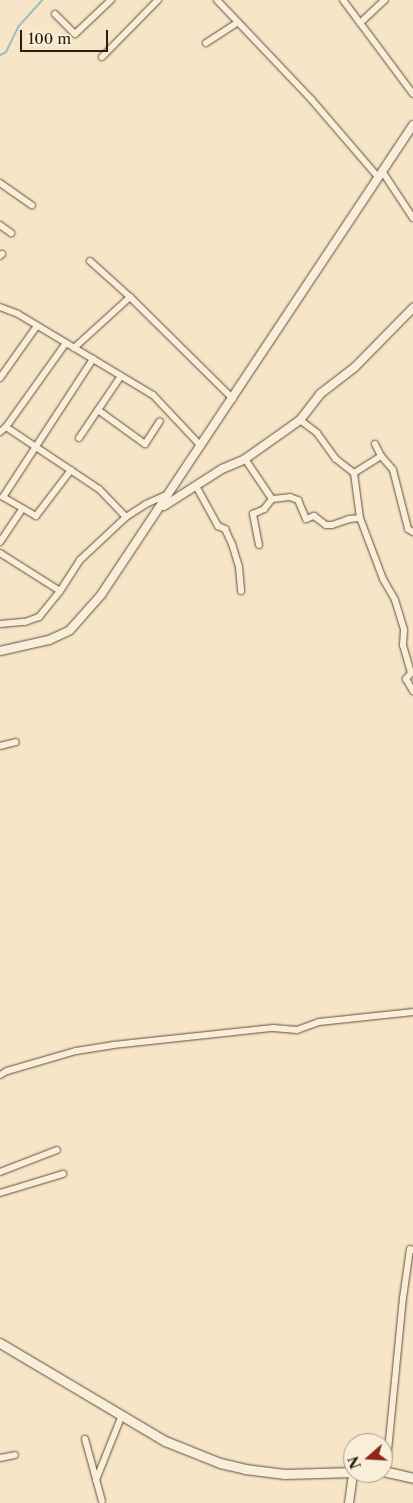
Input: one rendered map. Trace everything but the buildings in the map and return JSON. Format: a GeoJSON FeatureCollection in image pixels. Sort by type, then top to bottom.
{"type":"FeatureCollection","features":[{"type":"Feature","properties":{"kind":"main road"},"geometry":{"type":"LineString","coordinates":[[0,1343],[165,1441],[220,1463],[245,1470],[285,1474],[343,1473]]}},
{"type":"Feature","properties":{"kind":"main road"},"geometry":{"type":"LineString","coordinates":[[393,1473],[413,1478]]}},
{"type":"Feature","properties":{"kind":"street"},"geometry":{"type":"LineString","coordinates":[[55,14],[75,34],[111,0]]}},
{"type":"Feature","properties":{"kind":"street"},"geometry":{"type":"LineString","coordinates":[[102,57],[158,0]]}},
{"type":"Feature","properties":{"kind":"street"},"geometry":{"type":"LineString","coordinates":[[217,0],[380,174],[413,218]]}},
{"type":"Feature","properties":{"kind":"street"},"geometry":{"type":"LineString","coordinates":[[343,0],[413,94]]}},
{"type":"Feature","properties":{"kind":"street"},"geometry":{"type":"LineString","coordinates":[[360,24],[384,0]]}},
{"type":"Feature","properties":{"kind":"street"},"geometry":{"type":"LineString","coordinates":[[206,43],[238,22]]}},
{"type":"Feature","properties":{"kind":"street"},"geometry":{"type":"LineString","coordinates":[[0,651],[49,640],[70,630],[101,596],[413,125]]}},
{"type":"Feature","properties":{"kind":"street"},"geometry":{"type":"LineString","coordinates":[[0,183],[32,205]]}},
{"type":"Feature","properties":{"kind":"street"},"geometry":{"type":"LineString","coordinates":[[0,225],[11,233]]}},
{"type":"Feature","properties":{"kind":"street"},"geometry":{"type":"LineString","coordinates":[[90,261],[130,297],[232,399]]}},
{"type":"Feature","properties":{"kind":"street"},"geometry":{"type":"LineString","coordinates":[[74,348],[130,297]]}},
{"type":"Feature","properties":{"kind":"street"},"geometry":{"type":"LineString","coordinates":[[0,307],[18,314],[153,395],[202,446]]}},
{"type":"Feature","properties":{"kind":"street"},"geometry":{"type":"LineString","coordinates":[[161,508],[222,469],[245,459],[300,420],[320,394],[355,368],[413,308]]}},
{"type":"Feature","properties":{"kind":"street"},"geometry":{"type":"LineString","coordinates":[[0,378],[37,326]]}},
{"type":"Feature","properties":{"kind":"street"},"geometry":{"type":"LineString","coordinates":[[0,432],[6,427],[66,343]]}},
{"type":"Feature","properties":{"kind":"street"},"geometry":{"type":"LineString","coordinates":[[71,470],[36,516],[4,498],[4,495],[93,359]]}},
{"type":"Feature","properties":{"kind":"street"},"geometry":{"type":"LineString","coordinates":[[79,438],[121,376]]}},
{"type":"Feature","properties":{"kind":"street"},"geometry":{"type":"LineString","coordinates":[[98,410],[145,444],[160,421]]}},
{"type":"Feature","properties":{"kind":"street"},"geometry":{"type":"LineString","coordinates":[[300,420],[317,433],[336,459],[354,473],[360,518],[383,579],[395,600],[402,622],[404,630],[403,645],[411,673],[406,679],[413,691]]}},
{"type":"Feature","properties":{"kind":"street"},"geometry":{"type":"LineString","coordinates":[[6,427],[99,489],[126,518]]}},
{"type":"Feature","properties":{"kind":"street"},"geometry":{"type":"LineString","coordinates":[[375,444],[381,456],[393,470],[408,529],[413,532]]}},
{"type":"Feature","properties":{"kind":"street"},"geometry":{"type":"LineString","coordinates":[[354,473],[381,456]]}},
{"type":"Feature","properties":{"kind":"street"},"geometry":{"type":"LineString","coordinates":[[245,459],[272,499]]}},
{"type":"Feature","properties":{"kind":"street"},"geometry":{"type":"LineString","coordinates":[[196,486],[218,526],[225,529],[232,544],[239,567],[240,591]]}},
{"type":"Feature","properties":{"kind":"street"},"geometry":{"type":"LineString","coordinates":[[0,624],[25,622],[39,617],[60,591],[80,560],[126,518],[146,504],[171,493]]}},
{"type":"Feature","properties":{"kind":"street"},"geometry":{"type":"LineString","coordinates":[[259,545],[253,514],[264,509],[272,499],[290,497],[298,500],[306,519],[315,517],[326,525],[360,518]]}},
{"type":"Feature","properties":{"kind":"street"},"geometry":{"type":"LineString","coordinates":[[0,542],[22,509]]}},
{"type":"Feature","properties":{"kind":"street"},"geometry":{"type":"LineString","coordinates":[[0,553],[60,591]]}},
{"type":"Feature","properties":{"kind":"street"},"geometry":{"type":"LineString","coordinates":[[0,746],[16,742]]}},
{"type":"Feature","properties":{"kind":"street"},"geometry":{"type":"LineString","coordinates":[[0,1075],[7,1071],[94,1048],[273,1028],[296,1030],[320,1022],[413,1012]]}},
{"type":"Feature","properties":{"kind":"street"},"geometry":{"type":"LineString","coordinates":[[0,1172],[57,1150]]}},
{"type":"Feature","properties":{"kind":"street"},"geometry":{"type":"LineString","coordinates":[[0,1193],[63,1174]]}},
{"type":"Feature","properties":{"kind":"street"},"geometry":{"type":"LineString","coordinates":[[388,1433],[403,1298],[410,1249],[413,1250]]}},
{"type":"Feature","properties":{"kind":"street"},"geometry":{"type":"LineString","coordinates":[[96,1480],[122,1415]]}},
{"type":"Feature","properties":{"kind":"street"},"geometry":{"type":"LineString","coordinates":[[85,1439],[102,1501]]}},
{"type":"Feature","properties":{"kind":"street"},"geometry":{"type":"LineString","coordinates":[[0,1458],[15,1455]]}},
{"type":"Feature","properties":{"kind":"street"},"geometry":{"type":"LineString","coordinates":[[350,1503],[352,1483]]}},
{"type":"Feature","properties":{"kind":"waterway"},"geometry":{"type":"LineString","coordinates":[[0,55],[6,52],[18,27],[42,0]]}}]}
